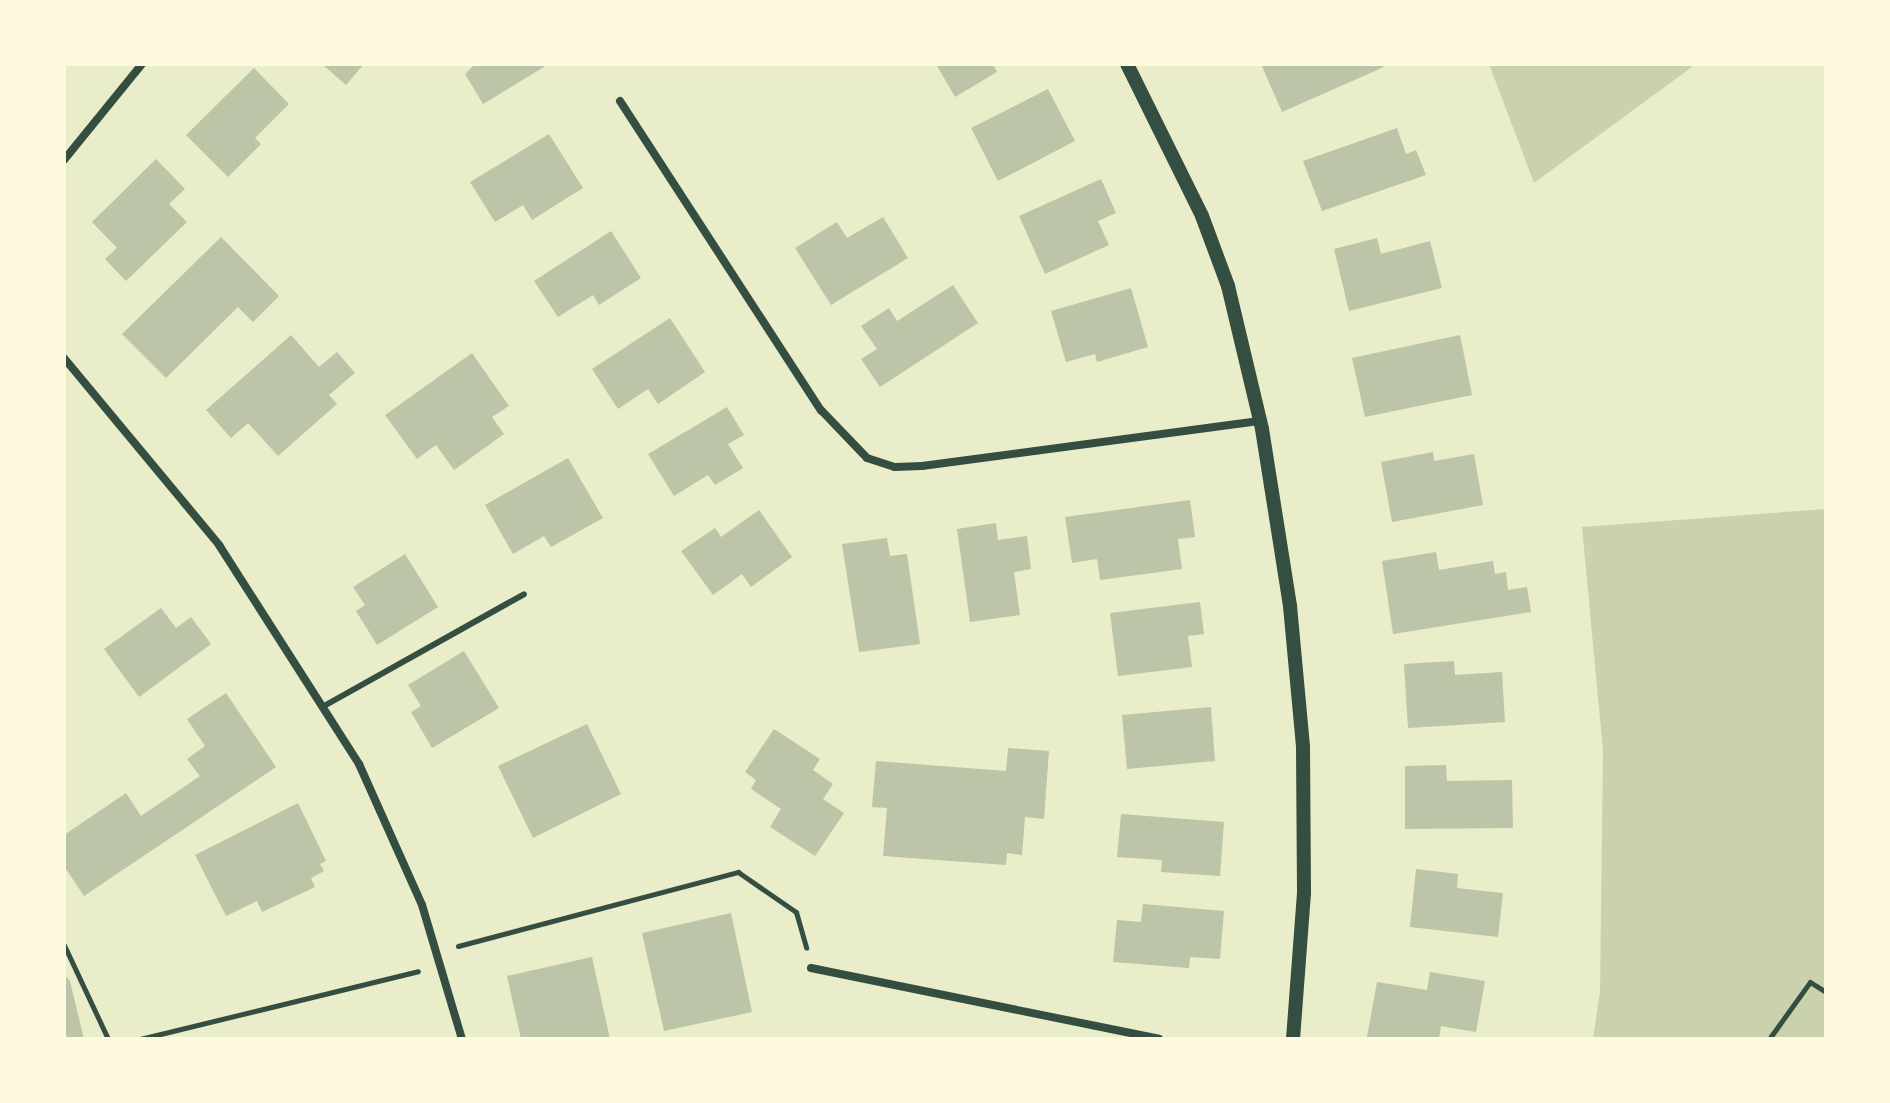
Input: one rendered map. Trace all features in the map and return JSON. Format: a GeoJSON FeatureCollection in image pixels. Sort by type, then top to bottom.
{"type":"FeatureCollection","features":[{"type":"Feature","properties":{"kind":"street"},"geometry":{"type":"LineString","coordinates":[[64,160],[142,64]]}},
{"type":"Feature","properties":{"kind":"street"},"geometry":{"type":"LineString","coordinates":[[1127,64],[1202,216],[1228,286],[1261,421],[1290,606],[1303,747],[1304,893],[1293,1039]]}},
{"type":"Feature","properties":{"kind":"street"},"geometry":{"type":"LineString","coordinates":[[620,101],[821,410],[837,432],[867,458],[895,467],[922,466],[1261,421]]}},
{"type":"Feature","properties":{"kind":"street"},"geometry":{"type":"LineString","coordinates":[[64,358],[219,545],[324,706],[393,834],[438,951],[462,1039]]}},
{"type":"Feature","properties":{"kind":"street"},"geometry":{"type":"LineString","coordinates":[[811,968],[1159,1039]]}},
{"type":"Feature","properties":{"kind":"lane"},"geometry":{"type":"LineString","coordinates":[[324,706],[524,594]]}},
{"type":"Feature","properties":{"kind":"path"},"geometry":{"type":"LineString","coordinates":[[438,951],[738,872],[796,912],[811,968]]}},
{"type":"Feature","properties":{"kind":"path"},"geometry":{"type":"LineString","coordinates":[[64,945],[108,1039]]}},
{"type":"Feature","properties":{"kind":"path"},"geometry":{"type":"LineString","coordinates":[[140,1039],[442,965]]}},
{"type":"Feature","properties":{"kind":"path"},"geometry":{"type":"LineString","coordinates":[[1769,1039],[1810,982],[1826,992]]}},
{"type":"Feature","properties":{"kind":"green space"},"geometry":{"type":"Polygon","coordinates":[[[1489,64],[1696,64],[1534,183],[1489,64]]]}},
{"type":"Feature","properties":{"kind":"green space"},"geometry":{"type":"Polygon","coordinates":[[[1826,509],[1826,1039],[1593,1039],[1600,992],[1603,751],[1582,527],[1826,509]]]}},
{"type":"Feature","properties":{"kind":"building"},"geometry":{"type":"Polygon","coordinates":[[[322,64],[364,64],[346,85],[322,64]]]}},
{"type":"Feature","properties":{"kind":"building"},"geometry":{"type":"Polygon","coordinates":[[[475,64],[549,64],[483,104],[465,74],[475,64]]]}},
{"type":"Feature","properties":{"kind":"building"},"geometry":{"type":"Polygon","coordinates":[[[936,64],[993,64],[997,72],[955,97],[936,64]]]}},
{"type":"Feature","properties":{"kind":"building"},"geometry":{"type":"Polygon","coordinates":[[[1261,64],[1382,64],[1384,67],[1282,112],[1261,64]]]}},
{"type":"Feature","properties":{"kind":"building"},"geometry":{"type":"Polygon","coordinates":[[[254,68],[289,104],[255,138],[261,144],[228,177],[186,135],[254,68]]]}},
{"type":"Feature","properties":{"kind":"building"},"geometry":{"type":"Polygon","coordinates":[[[1048,89],[1075,141],[998,181],[971,128],[1048,89]]]}},
{"type":"Feature","properties":{"kind":"building"},"geometry":{"type":"Polygon","coordinates":[[[1397,128],[1406,154],[1416,150],[1426,175],[1322,211],[1303,161],[1397,128]]]}},
{"type":"Feature","properties":{"kind":"building"},"geometry":{"type":"Polygon","coordinates":[[[549,134],[583,188],[532,220],[523,205],[495,222],[470,182],[549,134]]]}},
{"type":"Feature","properties":{"kind":"building"},"geometry":{"type":"Polygon","coordinates":[[[156,159],[185,189],[169,204],[187,222],[126,281],[105,259],[117,248],[92,222],[156,159]]]}},
{"type":"Feature","properties":{"kind":"building"},"geometry":{"type":"Polygon","coordinates":[[[1101,179],[1116,213],[1098,221],[1109,245],[1045,274],[1019,216],[1101,179]]]}},
{"type":"Feature","properties":{"kind":"building"},"geometry":{"type":"Polygon","coordinates":[[[883,217],[908,258],[831,305],[795,248],[837,222],[847,238],[883,217]]]}},
{"type":"Feature","properties":{"kind":"building"},"geometry":{"type":"Polygon","coordinates":[[[611,231],[641,278],[599,305],[593,295],[558,317],[534,281],[611,231]]]}},
{"type":"Feature","properties":{"kind":"building"},"geometry":{"type":"Polygon","coordinates":[[[221,237],[279,296],[253,322],[238,307],[166,378],[122,334],[221,237]]]}},
{"type":"Feature","properties":{"kind":"building"},"geometry":{"type":"Polygon","coordinates":[[[1377,238],[1381,254],[1430,241],[1442,288],[1349,311],[1334,249],[1377,238]]]}},
{"type":"Feature","properties":{"kind":"building"},"geometry":{"type":"Polygon","coordinates":[[[953,285],[978,323],[880,387],[861,359],[877,349],[861,326],[889,308],[897,321],[953,285]]]}},
{"type":"Feature","properties":{"kind":"building"},"geometry":{"type":"Polygon","coordinates":[[[1131,288],[1148,347],[1097,362],[1095,354],[1066,362],[1051,311],[1131,288]]]}},
{"type":"Feature","properties":{"kind":"building"},"geometry":{"type":"Polygon","coordinates":[[[670,318],[705,372],[658,404],[648,389],[618,409],[592,369],[670,318]]]}},
{"type":"Feature","properties":{"kind":"building"},"geometry":{"type":"Polygon","coordinates":[[[291,335],[319,367],[337,352],[355,373],[329,395],[337,404],[278,456],[248,423],[231,438],[206,410],[291,335]]]}},
{"type":"Feature","properties":{"kind":"building"},"geometry":{"type":"Polygon","coordinates":[[[1460,335],[1472,395],[1365,417],[1352,358],[1460,335]]]}},
{"type":"Feature","properties":{"kind":"building"},"geometry":{"type":"Polygon","coordinates":[[[472,353],[509,406],[492,417],[504,434],[454,470],[436,445],[417,459],[385,415],[472,353]]]}},
{"type":"Feature","properties":{"kind":"building"},"geometry":{"type":"Polygon","coordinates":[[[727,407],[744,435],[728,444],[743,468],[715,485],[708,475],[674,496],[648,454],[727,407]]]}},
{"type":"Feature","properties":{"kind":"building"},"geometry":{"type":"Polygon","coordinates":[[[1433,452],[1434,461],[1474,454],[1483,505],[1392,522],[1381,462],[1433,452]]]}},
{"type":"Feature","properties":{"kind":"building"},"geometry":{"type":"Polygon","coordinates":[[[568,458],[603,518],[551,547],[544,536],[513,554],[485,505],[568,458]]]}},
{"type":"Feature","properties":{"kind":"building"},"geometry":{"type":"Polygon","coordinates":[[[1190,500],[1195,537],[1178,539],[1182,569],[1100,580],[1097,559],[1072,563],[1065,517],[1190,500]]]}},
{"type":"Feature","properties":{"kind":"building"},"geometry":{"type":"Polygon","coordinates":[[[759,510],[792,557],[751,587],[742,574],[713,595],[681,551],[715,528],[721,537],[759,510]]]}},
{"type":"Feature","properties":{"kind":"building"},"geometry":{"type":"Polygon","coordinates":[[[996,523],[998,540],[1027,536],[1031,569],[1014,572],[1020,615],[970,622],[957,529],[996,523]]]}},
{"type":"Feature","properties":{"kind":"building"},"geometry":{"type":"Polygon","coordinates":[[[887,538],[890,556],[907,554],[920,644],[859,652],[842,544],[887,538]]]}},
{"type":"Feature","properties":{"kind":"building"},"geometry":{"type":"Polygon","coordinates":[[[1436,552],[1439,570],[1493,561],[1495,574],[1506,572],[1508,590],[1527,587],[1531,612],[1393,634],[1382,561],[1436,552]]]}},
{"type":"Feature","properties":{"kind":"building"},"geometry":{"type":"Polygon","coordinates":[[[405,554],[438,607],[377,645],[356,611],[365,605],[353,587],[405,554]]]}},
{"type":"Feature","properties":{"kind":"building"},"geometry":{"type":"Polygon","coordinates":[[[1200,602],[1204,634],[1188,636],[1192,667],[1118,676],[1110,613],[1200,602]]]}},
{"type":"Feature","properties":{"kind":"building"},"geometry":{"type":"Polygon","coordinates":[[[161,608],[176,628],[191,617],[211,644],[139,697],[104,649],[161,608]]]}},
{"type":"Feature","properties":{"kind":"building"},"geometry":{"type":"Polygon","coordinates":[[[464,651],[499,708],[432,748],[411,712],[421,706],[408,685],[464,651]]]}},
{"type":"Feature","properties":{"kind":"building"},"geometry":{"type":"Polygon","coordinates":[[[1454,661],[1455,675],[1502,672],[1505,722],[1408,728],[1404,664],[1454,661]]]}},
{"type":"Feature","properties":{"kind":"building"},"geometry":{"type":"Polygon","coordinates":[[[226,693],[276,767],[84,896],[64,866],[64,835],[126,793],[141,816],[200,776],[187,759],[205,746],[187,719],[226,693]]]}},
{"type":"Feature","properties":{"kind":"building"},"geometry":{"type":"Polygon","coordinates":[[[1211,707],[1215,761],[1127,769],[1122,715],[1211,707]]]}},
{"type":"Feature","properties":{"kind":"building"},"geometry":{"type":"Polygon","coordinates":[[[587,724],[621,794],[533,838],[498,766],[587,724]]]}},
{"type":"Feature","properties":{"kind":"building"},"geometry":{"type":"Polygon","coordinates":[[[774,729],[820,759],[813,770],[833,784],[823,799],[844,813],[815,856],[770,827],[781,809],[751,789],[756,780],[745,772],[774,729]]]}},
{"type":"Feature","properties":{"kind":"building"},"geometry":{"type":"Polygon","coordinates":[[[1008,748],[1049,751],[1044,819],[1025,817],[1022,855],[1007,853],[1006,865],[883,856],[887,808],[872,807],[876,761],[1006,771],[1008,748]]]}},
{"type":"Feature","properties":{"kind":"building"},"geometry":{"type":"Polygon","coordinates":[[[1446,765],[1447,781],[1512,780],[1513,828],[1405,829],[1405,766],[1446,765]]]}},
{"type":"Feature","properties":{"kind":"building"},"geometry":{"type":"Polygon","coordinates":[[[298,803],[326,861],[320,864],[324,871],[311,878],[315,887],[262,912],[257,901],[226,916],[195,855],[298,803]]]}},
{"type":"Feature","properties":{"kind":"building"},"geometry":{"type":"Polygon","coordinates":[[[1121,814],[1224,822],[1220,876],[1161,872],[1162,860],[1117,857],[1121,814]]]}},
{"type":"Feature","properties":{"kind":"building"},"geometry":{"type":"Polygon","coordinates":[[[1416,869],[1458,874],[1457,888],[1503,893],[1498,937],[1410,927],[1416,869]]]}},
{"type":"Feature","properties":{"kind":"building"},"geometry":{"type":"Polygon","coordinates":[[[1143,904],[1224,911],[1220,959],[1190,957],[1189,968],[1113,962],[1117,920],[1141,922],[1143,904]]]}},
{"type":"Feature","properties":{"kind":"building"},"geometry":{"type":"Polygon","coordinates":[[[731,913],[752,1012],[664,1031],[642,933],[731,913]]]}},
{"type":"Feature","properties":{"kind":"building"},"geometry":{"type":"Polygon","coordinates":[[[592,957],[610,1039],[521,1039],[507,976],[592,957]]]}},
{"type":"Feature","properties":{"kind":"building"},"geometry":{"type":"Polygon","coordinates":[[[1430,972],[1485,981],[1476,1032],[1441,1026],[1439,1039],[1367,1037],[1377,982],[1427,990],[1430,972]]]}},
{"type":"Feature","properties":{"kind":"building"},"geometry":{"type":"Polygon","coordinates":[[[64,974],[70,981],[84,1039],[64,1039],[64,974]]]}}]}
